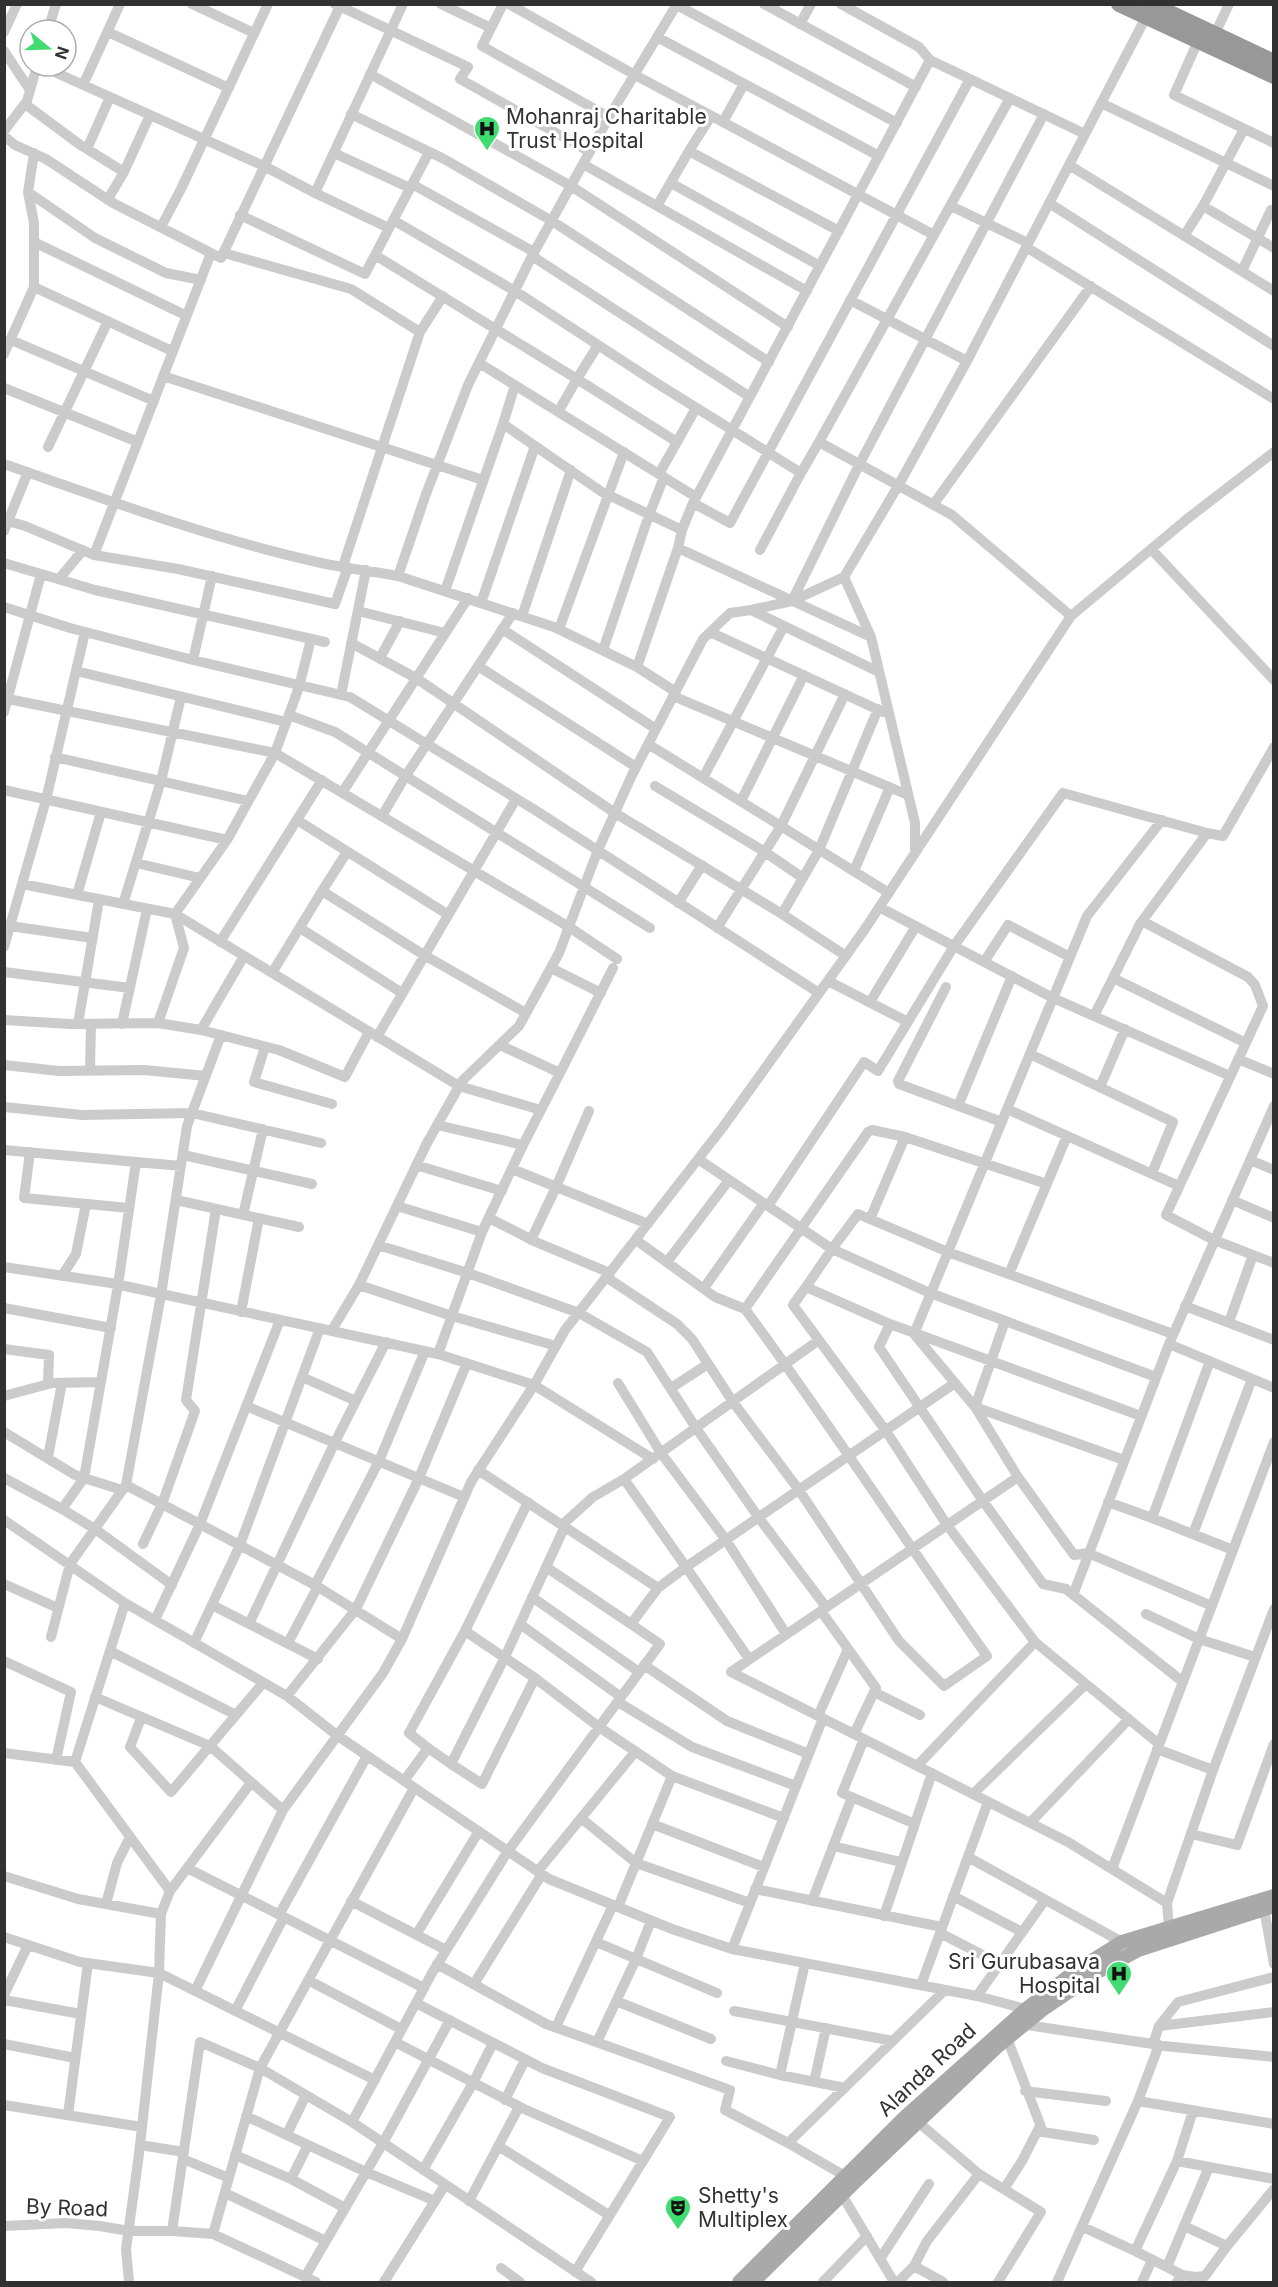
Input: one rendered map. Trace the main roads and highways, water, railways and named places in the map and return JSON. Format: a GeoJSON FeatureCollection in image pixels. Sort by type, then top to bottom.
{"type":"FeatureCollection","features":[{"type":"Feature","properties":{"kind":"highway"},"geometry":{"type":"LineString","coordinates":[[1119,4],[1148,11],[1215,34],[1274,62]]}},
{"type":"Feature","properties":{"kind":"highway"},"geometry":{"type":"LineString","coordinates":[[1148,11],[1198,41],[1274,76]]}},
{"type":"Feature","properties":{"kind":"main road","name":"Alanda Road"},"geometry":{"type":"LineString","coordinates":[[1032,2011],[1166,1934],[1274,1896]]}},
{"type":"Feature","properties":{"kind":"main road","name":"Alanda Road"},"geometry":{"type":"LineString","coordinates":[[739,2283],[905,2117],[1032,2011],[1074,1972],[1122,1942],[1166,1934],[1269,1908]]}},
{"type":"Feature","properties":{"kind":"main road","name":"Alanda Road"},"geometry":{"type":"LineString","coordinates":[[753,2283],[1007,2038],[1018,2023]]}},
{"type":"Feature","properties":{"kind":"place","name":"Mohanraj Charitable Trust Hospital"},"geometry":{"type":"Point","coordinates":[487,152]}},
{"type":"Feature","properties":{"kind":"place","name":"Sri Gurubasava Hospital"},"geometry":{"type":"Point","coordinates":[1119,1997]}},
{"type":"Feature","properties":{"kind":"place","name":"Shetty's Multiplex"},"geometry":{"type":"Point","coordinates":[678,2231]}}]}
